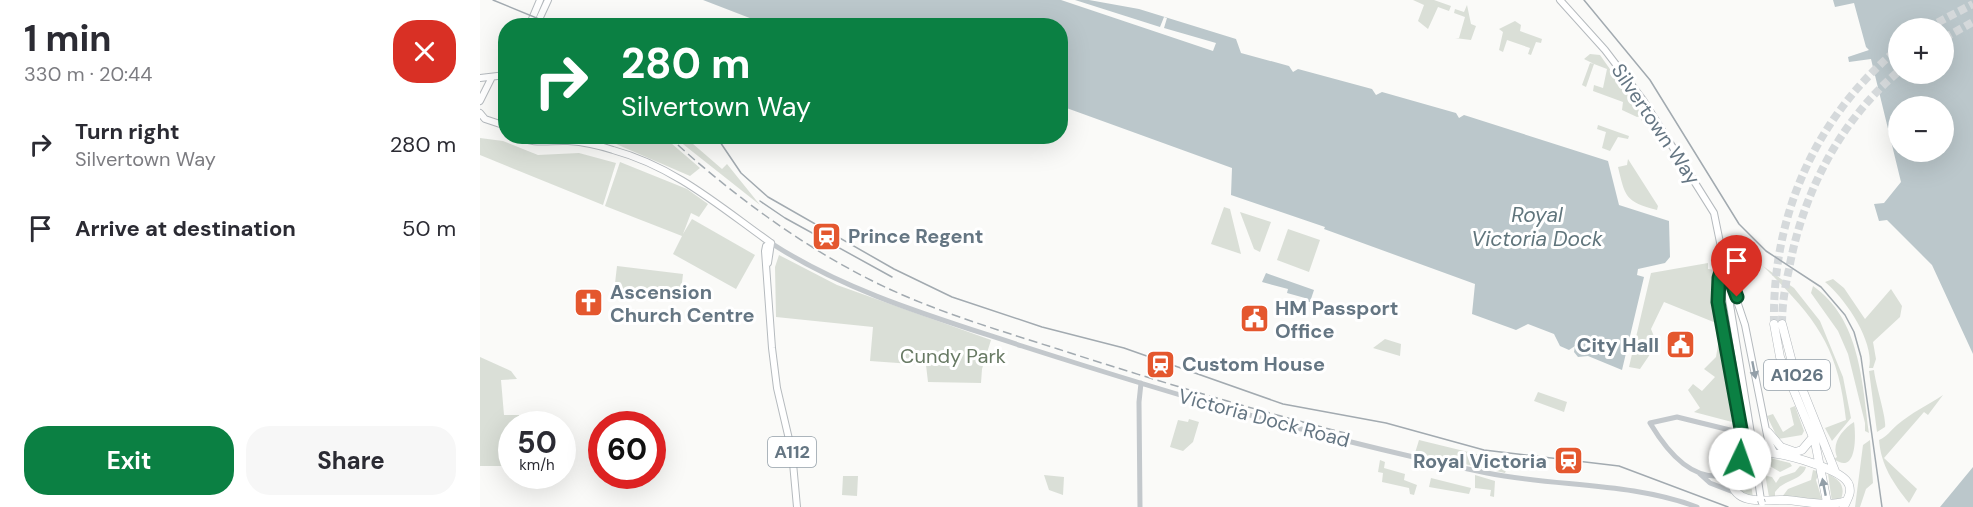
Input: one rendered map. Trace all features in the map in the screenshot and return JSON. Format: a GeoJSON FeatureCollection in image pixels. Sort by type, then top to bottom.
{"type":"FeatureCollection","features":[{"type":"Feature","properties":{"kind":"highway","name":"A1026"},"geometry":{"type":"LineString","coordinates":[[1828,507],[1813,437],[1780,357],[1778,324],[1835,471]]}},
{"type":"Feature","properties":{"kind":"highway"},"geometry":{"type":"LineString","coordinates":[[1767,428],[1781,447],[1797,452]]}},
{"type":"Feature","properties":{"kind":"highway"},"geometry":{"type":"LineString","coordinates":[[1778,454],[1835,471],[1846,478],[1850,495],[1845,504],[1828,507],[1788,500],[1752,501],[1737,494],[1732,484],[1732,474],[1740,459],[1758,453],[1797,452],[1813,437]]}},
{"type":"Feature","properties":{"kind":"main road"},"geometry":{"type":"LineString","coordinates":[[535,18],[540,0]]}},
{"type":"Feature","properties":{"kind":"main road"},"geometry":{"type":"LineString","coordinates":[[537,18],[548,0]]}},
{"type":"Feature","properties":{"kind":"main road","name":"Silvertown Way"},"geometry":{"type":"LineString","coordinates":[[1560,0],[1617,65],[1643,100],[1714,213],[1725,268],[1762,507]]}},
{"type":"Feature","properties":{"kind":"main road"},"geometry":{"type":"LineString","coordinates":[[480,101],[492,78],[498,75]]}},
{"type":"Feature","properties":{"kind":"main road"},"geometry":{"type":"LineString","coordinates":[[480,78],[498,77]]}},
{"type":"Feature","properties":{"kind":"main road"},"geometry":{"type":"LineString","coordinates":[[480,113],[485,119],[496,123]]}},
{"type":"Feature","properties":{"kind":"main road","name":"Victoria Dock Road"},"geometry":{"type":"LineString","coordinates":[[589,144],[612,149],[663,167],[771,243]]}},
{"type":"Feature","properties":{"kind":"main road","name":"A112"},"geometry":{"type":"LineString","coordinates":[[771,243],[768,263],[772,348],[777,388],[793,459],[797,507]]}},
{"type":"Feature","properties":{"kind":"main road","name":"Silvertown Way"},"geometry":{"type":"LineString","coordinates":[[1725,268],[1719,278],[1718,302],[1743,442],[1740,459]]}},
{"type":"Feature","properties":{"kind":"main road","name":"Silvertown Way"},"geometry":{"type":"LineString","coordinates":[[1725,268],[1745,325],[1767,428],[1778,454]]}},
{"type":"Feature","properties":{"kind":"street","name":"Victoria Dock Road"},"geometry":{"type":"LineString","coordinates":[[771,243],[826,274],[874,294],[987,334],[1142,383],[1311,432],[1452,466],[1527,480],[1646,493],[1697,507]]}},
{"type":"Feature","properties":{"kind":"street"},"geometry":{"type":"LineString","coordinates":[[1140,507],[1139,402],[1142,383]]}},
{"type":"Feature","properties":{"kind":"street"},"geometry":{"type":"LineString","coordinates":[[1737,494],[1710,483],[1671,454],[1650,423],[1675,417],[1737,433],[1750,434]]}},
{"type":"Feature","properties":{"kind":"street"},"geometry":{"type":"LineString","coordinates":[[1700,474],[1718,477],[1732,474]]}},
{"type":"Feature","properties":{"kind":"green space"},"geometry":{"type":"Polygon","coordinates":[[[1413,0],[1434,0],[1451,6],[1449,11],[1438,7],[1428,29],[1418,21],[1424,5],[1413,0]]]}},
{"type":"Feature","properties":{"kind":"green space"},"geometry":{"type":"Polygon","coordinates":[[[1467,5],[1471,24],[1476,26],[1471,40],[1455,38],[1459,38],[1465,17],[1454,13],[1455,9],[1464,12],[1467,5]]]}},
{"type":"Feature","properties":{"kind":"green space"},"geometry":{"type":"Polygon","coordinates":[[[1515,21],[1521,25],[1520,31],[1542,39],[1541,43],[1536,42],[1531,55],[1528,54],[1530,48],[1507,40],[1503,52],[1499,50],[1503,32],[1499,29],[1515,21]]]}},
{"type":"Feature","properties":{"kind":"green space"},"geometry":{"type":"Polygon","coordinates":[[[1590,54],[1600,55],[1648,123],[1641,120],[1641,116],[1637,117],[1622,110],[1623,102],[1593,91],[1594,85],[1603,88],[1607,69],[1584,59],[1590,54]]]}},
{"type":"Feature","properties":{"kind":"green space"},"geometry":{"type":"Polygon","coordinates":[[[1590,63],[1594,64],[1586,87],[1582,85],[1590,63]]]}},
{"type":"Feature","properties":{"kind":"green space"},"geometry":{"type":"Polygon","coordinates":[[[1598,125],[1629,136],[1628,139],[1618,137],[1610,151],[1602,148],[1606,132],[1597,129],[1598,125]]]}},
{"type":"Feature","properties":{"kind":"green space"},"geometry":{"type":"Polygon","coordinates":[[[480,138],[498,140],[498,144],[510,144],[538,155],[579,153],[616,163],[603,205],[480,155],[480,138]]]}},
{"type":"Feature","properties":{"kind":"green space"},"geometry":{"type":"Polygon","coordinates":[[[616,144],[672,144],[700,168],[690,176],[616,144]]]}},
{"type":"Feature","properties":{"kind":"green space"},"geometry":{"type":"Polygon","coordinates":[[[683,144],[693,144],[722,169],[727,164],[760,205],[683,144]]]}},
{"type":"Feature","properties":{"kind":"green space"},"geometry":{"type":"Polygon","coordinates":[[[1628,159],[1658,206],[1657,210],[1632,201],[1625,191],[1618,167],[1627,165],[1628,159]]]}},
{"type":"Feature","properties":{"kind":"green space"},"geometry":{"type":"Polygon","coordinates":[[[620,162],[687,189],[708,204],[699,217],[691,213],[683,234],[692,219],[755,255],[736,289],[673,254],[682,236],[605,206],[620,162]]]}},
{"type":"Feature","properties":{"kind":"green space"},"geometry":{"type":"Polygon","coordinates":[[[1224,207],[1230,209],[1241,254],[1211,244],[1224,207]]]}},
{"type":"Feature","properties":{"kind":"green space"},"geometry":{"type":"Polygon","coordinates":[[[1240,212],[1271,222],[1260,252],[1254,249],[1240,212]]]}},
{"type":"Feature","properties":{"kind":"green space"},"geometry":{"type":"Polygon","coordinates":[[[1288,229],[1320,240],[1309,272],[1277,260],[1288,229]]]}},
{"type":"Feature","properties":{"kind":"green space","name":"Cundy Park"},"geometry":{"type":"Polygon","coordinates":[[[779,255],[837,285],[991,340],[982,369],[981,383],[928,382],[926,365],[870,361],[873,327],[776,317],[775,267],[779,255]]]}},
{"type":"Feature","properties":{"kind":"green space"},"geometry":{"type":"Polygon","coordinates":[[[1708,263],[1708,269],[1715,270],[1713,290],[1716,323],[1664,302],[1651,329],[1657,344],[1640,369],[1629,367],[1651,273],[1708,263]]]}},
{"type":"Feature","properties":{"kind":"green space"},"geometry":{"type":"Polygon","coordinates":[[[617,266],[683,274],[680,300],[614,292],[617,266]]]}},
{"type":"Feature","properties":{"kind":"green space"},"geometry":{"type":"Polygon","coordinates":[[[1763,266],[1794,288],[1820,321],[1843,377],[1851,418],[1832,441],[1825,428],[1846,420],[1837,371],[1830,352],[1821,334],[1797,301],[1763,266]]]}},
{"type":"Feature","properties":{"kind":"green space"},"geometry":{"type":"Polygon","coordinates":[[[1833,279],[1844,288],[1865,319],[1891,289],[1902,306],[1900,317],[1873,342],[1876,359],[1873,368],[1869,368],[1870,357],[1857,321],[1825,282],[1833,279]]]}},
{"type":"Feature","properties":{"kind":"green space"},"geometry":{"type":"Polygon","coordinates":[[[1813,286],[1829,300],[1850,333],[1861,372],[1869,433],[1865,431],[1848,354],[1838,331],[1811,293],[1813,286]]]}},
{"type":"Feature","properties":{"kind":"green space"},"geometry":{"type":"Polygon","coordinates":[[[1385,339],[1401,344],[1400,356],[1373,348],[1385,339]]]}},
{"type":"Feature","properties":{"kind":"green space"},"geometry":{"type":"Polygon","coordinates":[[[1719,339],[1732,422],[1694,412],[1700,408],[1688,390],[1693,384],[1702,391],[1715,377],[1704,369],[1716,357],[1719,339]]]}},
{"type":"Feature","properties":{"kind":"green space"},"geometry":{"type":"Polygon","coordinates":[[[480,357],[511,371],[517,379],[501,380],[504,411],[498,411],[498,466],[480,466],[480,357]]]}},
{"type":"Feature","properties":{"kind":"green space"},"geometry":{"type":"Polygon","coordinates":[[[1874,370],[1885,423],[1885,427],[1877,432],[1869,371],[1874,370]]]}},
{"type":"Feature","properties":{"kind":"green space"},"geometry":{"type":"Polygon","coordinates":[[[1538,392],[1567,402],[1564,412],[1534,401],[1538,392]]]}},
{"type":"Feature","properties":{"kind":"green space"},"geometry":{"type":"Polygon","coordinates":[[[1943,395],[1928,415],[1924,412],[1884,458],[1917,489],[1909,503],[1889,473],[1882,458],[1879,440],[1908,417],[1943,395]]]}},
{"type":"Feature","properties":{"kind":"green space"},"geometry":{"type":"Polygon","coordinates":[[[1795,406],[1804,431],[1802,435],[1778,439],[1767,416],[1773,414],[1783,432],[1794,425],[1790,408],[1795,406]]]}},
{"type":"Feature","properties":{"kind":"green space"},"geometry":{"type":"Polygon","coordinates":[[[1189,419],[1199,422],[1193,442],[1183,451],[1170,447],[1178,420],[1188,422],[1189,419]]]}},
{"type":"Feature","properties":{"kind":"green space"},"geometry":{"type":"Polygon","coordinates":[[[1854,422],[1853,452],[1847,462],[1842,463],[1834,459],[1837,457],[1837,442],[1842,432],[1854,422]]]}},
{"type":"Feature","properties":{"kind":"green space"},"geometry":{"type":"Polygon","coordinates":[[[1419,440],[1509,462],[1505,473],[1415,453],[1419,440]]]}},
{"type":"Feature","properties":{"kind":"green space"},"geometry":{"type":"Polygon","coordinates":[[[1870,440],[1873,483],[1866,489],[1860,507],[1855,507],[1863,445],[1870,440]]]}},
{"type":"Feature","properties":{"kind":"green space"},"geometry":{"type":"Polygon","coordinates":[[[1763,456],[1790,463],[1792,466],[1780,472],[1763,462],[1763,456]]]}},
{"type":"Feature","properties":{"kind":"green space"},"geometry":{"type":"Polygon","coordinates":[[[1380,460],[1385,462],[1384,468],[1405,474],[1404,480],[1417,485],[1414,495],[1410,494],[1409,488],[1382,482],[1383,473],[1378,472],[1380,460]]]}},
{"type":"Feature","properties":{"kind":"green space"},"geometry":{"type":"Polygon","coordinates":[[[1747,461],[1753,497],[1741,492],[1735,480],[1738,468],[1747,461]]]}},
{"type":"Feature","properties":{"kind":"green space"},"geometry":{"type":"Polygon","coordinates":[[[1800,466],[1806,467],[1801,475],[1779,488],[1775,492],[1775,497],[1769,497],[1764,468],[1771,468],[1766,471],[1767,476],[1772,477],[1776,483],[1780,477],[1795,472],[1800,466]]]}},
{"type":"Feature","properties":{"kind":"green space"},"geometry":{"type":"Polygon","coordinates":[[[1813,470],[1817,471],[1816,480],[1823,503],[1782,497],[1788,489],[1811,480],[1813,470]]]}},
{"type":"Feature","properties":{"kind":"green space"},"geometry":{"type":"Polygon","coordinates":[[[1828,474],[1838,481],[1843,490],[1841,499],[1832,502],[1828,474]]]}},
{"type":"Feature","properties":{"kind":"green space"},"geometry":{"type":"Polygon","coordinates":[[[1044,475],[1064,477],[1063,495],[1049,490],[1044,475]]]}},
{"type":"Feature","properties":{"kind":"green space"},"geometry":{"type":"Polygon","coordinates":[[[1475,475],[1495,481],[1494,497],[1490,496],[1491,490],[1475,488],[1475,475]]]}},
{"type":"Feature","properties":{"kind":"green space"},"geometry":{"type":"Polygon","coordinates":[[[843,476],[858,476],[857,496],[842,495],[843,476]]]}},
{"type":"Feature","properties":{"kind":"green space"},"geometry":{"type":"Polygon","coordinates":[[[1431,478],[1471,488],[1469,494],[1429,487],[1431,478]]]}},
{"type":"Feature","properties":{"kind":"water","name":"Royal Victoria Dock"},"geometry":{"type":"Polygon","coordinates":[[[703,0],[1089,0],[1139,9],[1236,39],[1241,53],[1289,66],[1293,72],[1298,69],[1372,89],[1376,95],[1382,92],[1456,113],[1459,118],[1464,115],[1608,161],[1619,205],[1669,221],[1670,257],[1665,263],[1638,269],[1637,275],[1644,277],[1622,370],[1588,356],[1578,357],[1574,352],[1575,346],[1569,350],[1560,346],[1554,334],[1528,324],[1516,330],[1472,314],[1475,284],[1324,229],[1325,227],[1231,195],[1232,168],[1068,109],[1068,18],[750,18],[703,0]]]}},
{"type":"Feature","properties":{"kind":"water"},"geometry":{"type":"Polygon","coordinates":[[[1833,0],[1973,0],[1973,354],[1932,265],[1887,220],[1879,221],[1874,204],[1884,203],[1901,182],[1896,162],[1954,162],[1954,96],[1888,96],[1888,129],[1871,59],[1849,62],[1848,57],[1869,50],[1866,47],[1854,3],[1835,7],[1833,0]]]}},
{"type":"Feature","properties":{"kind":"water"},"geometry":{"type":"Polygon","coordinates":[[[1266,273],[1314,290],[1310,302],[1305,301],[1305,298],[1287,293],[1288,289],[1262,282],[1266,273]]]}},
{"type":"Feature","properties":{"kind":"water"},"geometry":{"type":"Polygon","coordinates":[[[1973,467],[1973,507],[1940,507],[1973,467]]]}},
{"type":"Feature","properties":{"kind":"pier"},"geometry":{"type":"Polygon","coordinates":[[[1061,0],[1075,0],[1160,27],[1164,17],[1167,18],[1164,28],[1216,43],[1213,51],[1061,0]]]}},
{"type":"Feature","properties":{"kind":"tunnel"},"geometry":{"type":"LineString","coordinates":[[1946,18],[1973,4]]}},
{"type":"Feature","properties":{"kind":"tunnel"},"geometry":{"type":"LineString","coordinates":[[1954,32],[1973,22]]}},
{"type":"Feature","properties":{"kind":"tunnel"},"geometry":{"type":"LineString","coordinates":[[1774,324],[1775,284],[1781,245],[1804,171],[1822,137],[1844,105],[1869,75],[1888,58]]}},
{"type":"Feature","properties":{"kind":"tunnel"},"geometry":{"type":"LineString","coordinates":[[1782,324],[1785,289],[1795,241],[1814,186],[1842,136],[1858,113],[1888,81]]}},
{"type":"Feature","properties":{"kind":"tram line"},"geometry":{"type":"LineString","coordinates":[[493,0],[537,18]]}},
{"type":"Feature","properties":{"kind":"tram line"},"geometry":{"type":"LineString","coordinates":[[1584,0],[1650,80],[1739,224],[1766,251],[1821,287],[1845,315],[1854,332],[1861,357],[1882,507]]}},
{"type":"Feature","properties":{"kind":"tram line"},"geometry":{"type":"LineString","coordinates":[[721,144],[741,173],[768,197],[894,269],[952,297],[1042,327],[1124,348],[1283,404],[1386,423],[1484,450],[1619,466],[1728,507]]}},
{"type":"Feature","properties":{"kind":"tram line"},"geometry":{"type":"LineString","coordinates":[[760,201],[785,218],[892,277]]}},
{"type":"Feature","properties":{"kind":"railway"},"geometry":{"type":"LineString","coordinates":[[677,144],[745,200],[800,239],[858,273],[928,306],[1130,372],[1349,434]]}},
{"type":"Feature","properties":{"kind":"place","name":"Prince Regent"},"geometry":{"type":"Point","coordinates":[827,236]}},
{"type":"Feature","properties":{"kind":"place","name":"Ascension Church Centre"},"geometry":{"type":"Point","coordinates":[589,303]}},
{"type":"Feature","properties":{"kind":"place","name":"HM Passport Office"},"geometry":{"type":"Point","coordinates":[1254,319]}},
{"type":"Feature","properties":{"kind":"place","name":"City Hall"},"geometry":{"type":"Point","coordinates":[1680,345]}},
{"type":"Feature","properties":{"kind":"place","name":"Custom House"},"geometry":{"type":"Point","coordinates":[1161,364]}},
{"type":"Feature","properties":{"kind":"place","name":"Royal Victoria"},"geometry":{"type":"Point","coordinates":[1568,461]}},
{"type":"Feature","properties":{"kind":"route"},"geometry":{"type":"LineString","coordinates":[[1737,297],[1724,262],[1719,278],[1718,302],[1743,440],[1740,459]]}}]}
